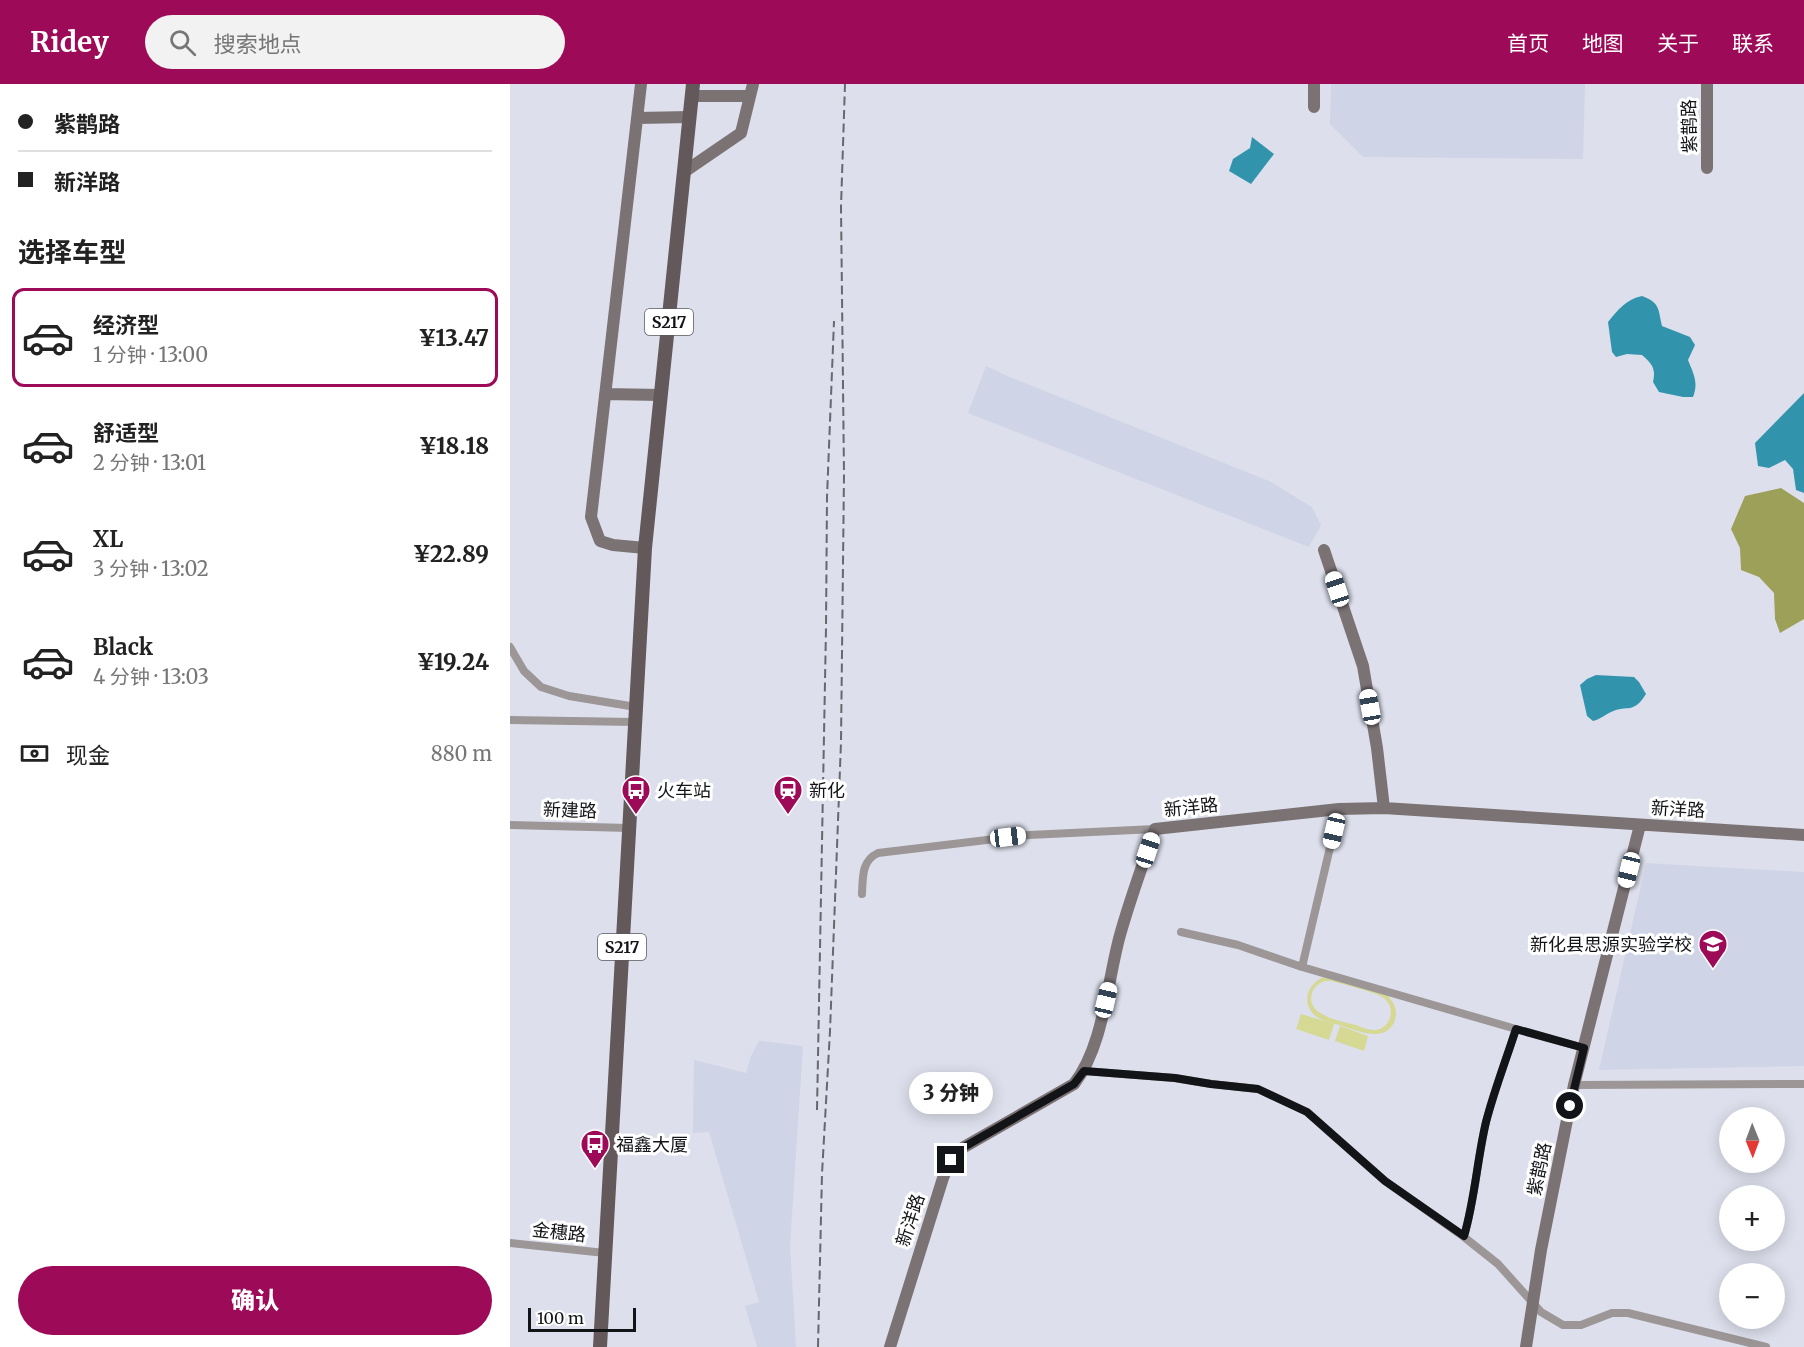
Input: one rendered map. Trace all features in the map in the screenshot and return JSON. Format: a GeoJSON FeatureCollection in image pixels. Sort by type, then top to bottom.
{"type":"FeatureCollection","features":[{"type":"Feature","properties":{"kind":"main road","name":"S217"},"geometry":{"type":"LineString","coordinates":[[600,1347],[645,548],[693,90]]}},
{"type":"Feature","properties":{"kind":"street"},"geometry":{"type":"LineString","coordinates":[[641,84],[591,517],[600,541],[613,545],[645,548]]}},
{"type":"Feature","properties":{"kind":"street"},"geometry":{"type":"LineString","coordinates":[[1314,84],[1314,107]]}},
{"type":"Feature","properties":{"kind":"street","name":"紫鹊路"},"geometry":{"type":"LineString","coordinates":[[1707,84],[1707,168]]}},
{"type":"Feature","properties":{"kind":"street"},"geometry":{"type":"LineString","coordinates":[[684,172],[741,133],[751,90],[693,90]]}},
{"type":"Feature","properties":{"kind":"street"},"geometry":{"type":"LineString","coordinates":[[637,118],[690,117]]}},
{"type":"Feature","properties":{"kind":"street"},"geometry":{"type":"LineString","coordinates":[[605,394],[661,395]]}},
{"type":"Feature","properties":{"kind":"street"},"geometry":{"type":"LineString","coordinates":[[1324,550],[1363,666],[1377,748],[1384,808]]}},
{"type":"Feature","properties":{"kind":"street"},"geometry":{"type":"LineString","coordinates":[[510,647],[524,671],[541,687],[568,696],[636,707]]}},
{"type":"Feature","properties":{"kind":"street"},"geometry":{"type":"LineString","coordinates":[[510,720],[635,722]]}},
{"type":"Feature","properties":{"kind":"street","name":"新洋路"},"geometry":{"type":"LineString","coordinates":[[890,1347],[943,1178],[951,1160],[964,1147],[1074,1084],[1084,1071],[1101,1022],[1120,935],[1155,829],[1339,809],[1384,808],[1804,835]]}},
{"type":"Feature","properties":{"kind":"street"},"geometry":{"type":"LineString","coordinates":[[1302,967],[1339,809]]}},
{"type":"Feature","properties":{"kind":"street","name":"新建路"},"geometry":{"type":"LineString","coordinates":[[510,825],[629,828]]}},
{"type":"Feature","properties":{"kind":"street","name":"紫鹊路"},"geometry":{"type":"LineString","coordinates":[[1526,1347],[1541,1250],[1574,1086],[1640,825]]}},
{"type":"Feature","properties":{"kind":"street"},"geometry":{"type":"LineString","coordinates":[[862,894],[864,866],[870,856],[878,853],[1029,835],[1155,829]]}},
{"type":"Feature","properties":{"kind":"street"},"geometry":{"type":"LineString","coordinates":[[1181,932],[1238,945],[1302,967],[1584,1048]]}},
{"type":"Feature","properties":{"kind":"street"},"geometry":{"type":"LineString","coordinates":[[1464,1236],[1470,1215],[1486,1122],[1516,1029]]}},
{"type":"Feature","properties":{"kind":"street"},"geometry":{"type":"LineString","coordinates":[[1084,1071],[1175,1078],[1258,1089],[1307,1112],[1385,1181],[1464,1236],[1498,1264],[1541,1312],[1563,1325],[1581,1325],[1611,1313],[1628,1313],[1766,1347]]}},
{"type":"Feature","properties":{"kind":"street"},"geometry":{"type":"LineString","coordinates":[[1574,1086],[1804,1084]]}},
{"type":"Feature","properties":{"kind":"street","name":"金穗路"},"geometry":{"type":"LineString","coordinates":[[510,1243],[605,1253]]}},
{"type":"Feature","properties":{"kind":"shaded area"},"geometry":{"type":"Polygon","coordinates":[[[1331,84],[1585,84],[1583,159],[1363,157],[1330,124],[1331,84]]]}},
{"type":"Feature","properties":{"kind":"shaded area"},"geometry":{"type":"Polygon","coordinates":[[[986,366],[1269,481],[1312,507],[1321,525],[1309,547],[968,413],[986,366]]]}},
{"type":"Feature","properties":{"kind":"shaded area","name":"新化县思源实验学校"},"geometry":{"type":"Polygon","coordinates":[[[1646,863],[1804,872],[1804,1066],[1599,1070],[1646,863]]]}},
{"type":"Feature","properties":{"kind":"shaded area"},"geometry":{"type":"Polygon","coordinates":[[[759,1041],[803,1046],[790,1246],[796,1347],[757,1347],[745,1306],[759,1302],[709,1132],[693,1133],[694,1060],[746,1073],[759,1041]]]}},
{"type":"Feature","properties":{"kind":"green space"},"geometry":{"type":"Polygon","coordinates":[[[1781,488],[1804,503],[1804,619],[1780,633],[1775,619],[1774,593],[1759,577],[1741,570],[1740,548],[1731,529],[1745,496],[1781,488]]]}},
{"type":"Feature","properties":{"kind":"green space"},"geometry":{"type":"Polygon","coordinates":[[[1324,977],[1387,995],[1396,1010],[1395,1020],[1391,1027],[1385,1032],[1372,1034],[1319,1019],[1312,1012],[1307,1001],[1310,989],[1324,977]],[[1332,981],[1321,983],[1312,993],[1311,1001],[1319,1012],[1369,1030],[1384,1027],[1391,1014],[1389,1003],[1385,999],[1368,991],[1332,981]]]}},
{"type":"Feature","properties":{"kind":"green space"},"geometry":{"type":"Polygon","coordinates":[[[1301,1014],[1334,1024],[1329,1040],[1296,1029],[1301,1014]]]}},
{"type":"Feature","properties":{"kind":"green space"},"geometry":{"type":"Polygon","coordinates":[[[1340,1026],[1368,1036],[1364,1051],[1335,1041],[1340,1026]]]}},
{"type":"Feature","properties":{"kind":"water"},"geometry":{"type":"Polygon","coordinates":[[[1252,137],[1274,154],[1251,184],[1229,171],[1233,159],[1250,148],[1252,137]]]}},
{"type":"Feature","properties":{"kind":"water"},"geometry":{"type":"Polygon","coordinates":[[[1642,296],[1652,301],[1657,307],[1662,326],[1690,337],[1695,345],[1688,360],[1695,382],[1693,397],[1659,392],[1653,382],[1652,367],[1642,355],[1627,354],[1616,357],[1612,352],[1608,322],[1627,302],[1642,296]]]}},
{"type":"Feature","properties":{"kind":"water"},"geometry":{"type":"Polygon","coordinates":[[[1804,393],[1804,493],[1796,490],[1793,469],[1785,460],[1769,468],[1758,466],[1755,443],[1804,393]]]}},
{"type":"Feature","properties":{"kind":"water"},"geometry":{"type":"Polygon","coordinates":[[[1596,675],[1634,677],[1646,694],[1634,707],[1617,710],[1593,721],[1587,716],[1580,685],[1596,675]]]}},
{"type":"Feature","properties":{"kind":"railway"},"geometry":{"type":"LineString","coordinates":[[818,1347],[822,1174],[841,742],[844,474],[841,207],[845,84]]}},
{"type":"Feature","properties":{"kind":"railway"},"geometry":{"type":"LineString","coordinates":[[817,1110],[827,497],[834,321]]}},
{"type":"Feature","properties":{"kind":"place","name":"火车站"},"geometry":{"type":"Point","coordinates":[636,816]}},
{"type":"Feature","properties":{"kind":"place","name":"新化"},"geometry":{"type":"Point","coordinates":[788,816]}},
{"type":"Feature","properties":{"kind":"place","name":"新化县思源实验学校"},"geometry":{"type":"Point","coordinates":[1713,970]}},
{"type":"Feature","properties":{"kind":"place","name":"福鑫大厦"},"geometry":{"type":"Point","coordinates":[595,1170]}},
{"type":"Feature","properties":{"kind":"route"},"geometry":{"type":"LineString","coordinates":[[951,1160],[964,1147],[1074,1084],[1084,1071],[1175,1078],[1258,1089],[1307,1112],[1385,1181],[1464,1236],[1470,1215],[1486,1122],[1516,1029],[1584,1048],[1570,1106]]}}]}
